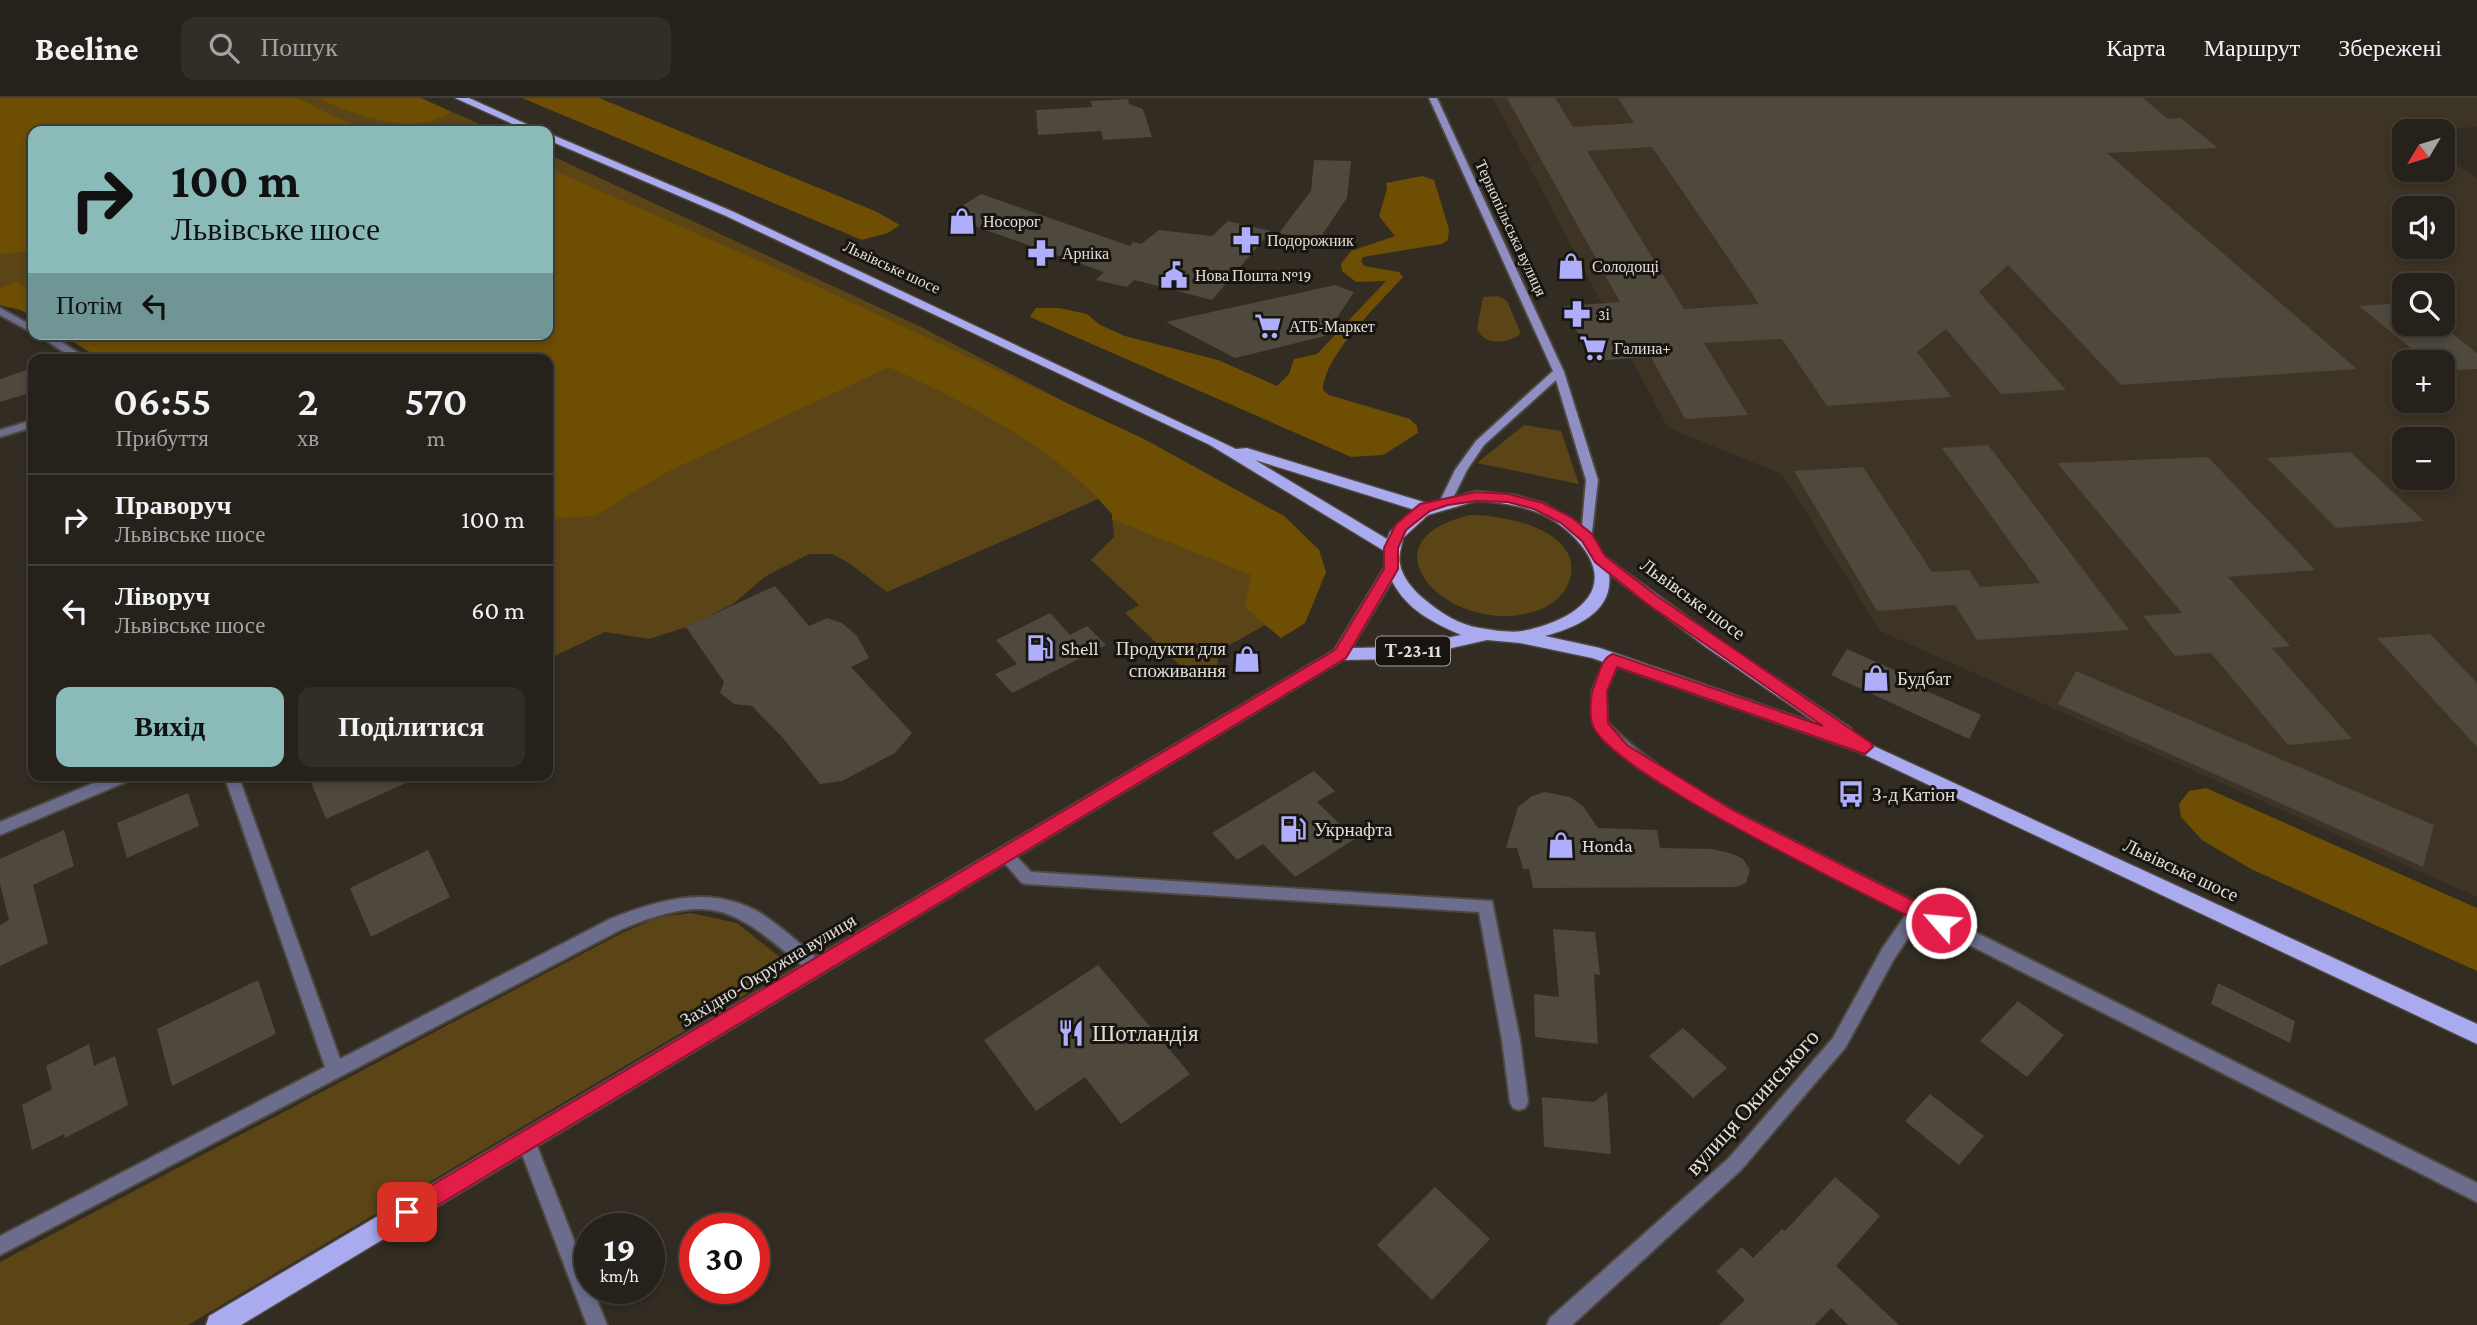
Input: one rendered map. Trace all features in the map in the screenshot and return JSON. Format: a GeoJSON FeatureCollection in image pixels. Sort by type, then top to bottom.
{"type":"FeatureCollection","features":[{"type":"Feature","properties":{"kind":"main road"},"geometry":{"type":"LineString","coordinates":[[460,98],[525,126]]}},
{"type":"Feature","properties":{"kind":"main road","name":"Тернопільська вулиця"},"geometry":{"type":"LineString","coordinates":[[1433,98],[1559,372],[1592,480],[1587,538]]}},
{"type":"Feature","properties":{"kind":"main road","name":"Львівське шосе"},"geometry":{"type":"LineString","coordinates":[[553,138],[743,220],[1215,442],[1391,548]]}},
{"type":"Feature","properties":{"kind":"main road"},"geometry":{"type":"LineString","coordinates":[[1446,501],[1461,470],[1480,443],[1559,372]]}},
{"type":"Feature","properties":{"kind":"main road","name":"Львівське шосе"},"geometry":{"type":"LineString","coordinates":[[1215,442],[1425,508]]}},
{"type":"Feature","properties":{"kind":"main road"},"geometry":{"type":"LineString","coordinates":[[1391,569],[1391,548],[1401,528],[1425,508],[1476,496],[1518,500],[1538,506],[1566,520],[1587,538],[1600,559]]}},
{"type":"Feature","properties":{"kind":"main road","name":"Львівське шосе"},"geometry":{"type":"LineString","coordinates":[[1600,559],[1712,643],[1865,747]]}},
{"type":"Feature","properties":{"kind":"main road","name":"Т-23-11"},"geometry":{"type":"LineString","coordinates":[[1391,569],[1402,591],[1422,611],[1450,626],[1484,636],[1519,638],[1551,632],[1578,620],[1595,602],[1603,581],[1600,559]]}},
{"type":"Feature","properties":{"kind":"main road","name":"Західно-Окружна вулиця"},"geometry":{"type":"LineString","coordinates":[[218,1325],[1340,654],[1391,569]]}},
{"type":"Feature","properties":{"kind":"main road","name":"Т-23-11"},"geometry":{"type":"LineString","coordinates":[[1340,654],[1403,653],[1484,636]]}},
{"type":"Feature","properties":{"kind":"main road","name":"Львівське шосе"},"geometry":{"type":"LineString","coordinates":[[1519,638],[1613,659],[1865,747],[2477,1034]]}},
{"type":"Feature","properties":{"kind":"street"},"geometry":{"type":"LineString","coordinates":[[0,311],[28,327]]}},
{"type":"Feature","properties":{"kind":"street"},"geometry":{"type":"LineString","coordinates":[[51,340],[75,354]]}},
{"type":"Feature","properties":{"kind":"street"},"geometry":{"type":"LineString","coordinates":[[0,434],[28,425]]}},
{"type":"Feature","properties":{"kind":"street"},"geometry":{"type":"LineString","coordinates":[[1613,659],[1600,691],[1600,724],[1622,749],[1728,815],[2477,1193]]}},
{"type":"Feature","properties":{"kind":"street"},"geometry":{"type":"LineString","coordinates":[[0,829],[114,781]]}},
{"type":"Feature","properties":{"kind":"street"},"geometry":{"type":"LineString","coordinates":[[233,781],[335,1070]]}},
{"type":"Feature","properties":{"kind":"street"},"geometry":{"type":"LineString","coordinates":[[1006,855],[1027,878],[1486,906],[1511,1040],[1519,1102]]}},
{"type":"Feature","properties":{"kind":"street"},"geometry":{"type":"LineString","coordinates":[[0,1246],[616,924],[658,906],[695,901],[746,913],[816,967]]}},
{"type":"Feature","properties":{"kind":"street","name":"вулиця Окинського"},"geometry":{"type":"LineString","coordinates":[[1557,1325],[1735,1164],[1839,1043],[1888,954],[1917,911]]}},
{"type":"Feature","properties":{"kind":"street"},"geometry":{"type":"LineString","coordinates":[[526,1141],[597,1325]]}},
{"type":"Feature","properties":{"kind":"shaded area"},"geometry":{"type":"Polygon","coordinates":[[[0,98],[421,98],[484,126],[28,126],[28,314],[0,305],[0,98]]]}},
{"type":"Feature","properties":{"kind":"shaded area"},"geometry":{"type":"Polygon","coordinates":[[[0,98],[297,98],[354,126],[28,126],[28,251],[0,254],[0,98]]]}},
{"type":"Feature","properties":{"kind":"shaded area"},"geometry":{"type":"Polygon","coordinates":[[[318,98],[421,98],[451,112],[419,123],[402,123],[366,117],[318,98]]]}},
{"type":"Feature","properties":{"kind":"shaded area"},"geometry":{"type":"Polygon","coordinates":[[[522,98],[599,98],[875,211],[900,225],[888,233],[862,240],[522,98]]]}},
{"type":"Feature","properties":{"kind":"shaded area"},"geometry":{"type":"Polygon","coordinates":[[[1493,98],[2477,98],[2477,127],[2455,128],[2455,119],[2392,119],[2392,182],[2455,182],[2455,163],[2477,178],[2477,897],[1880,631],[1782,474],[1668,428],[1493,98]]]}},
{"type":"Feature","properties":{"kind":"shaded area"},"geometry":{"type":"Polygon","coordinates":[[[553,156],[919,326],[1284,516],[1319,550],[1326,572],[1305,623],[1281,638],[1265,625],[1217,652],[1218,668],[1209,676],[1190,675],[1125,613],[1139,605],[1091,560],[1114,537],[1112,514],[1098,499],[887,592],[849,563],[832,554],[809,554],[766,576],[733,604],[690,626],[649,639],[605,632],[553,657],[553,354],[93,354],[71,340],[553,340],[553,156]]]}},
{"type":"Feature","properties":{"kind":"shaded area"},"geometry":{"type":"Polygon","coordinates":[[[553,170],[825,290],[1144,439],[1284,516],[1319,550],[1326,572],[1305,623],[1281,638],[1245,607],[1251,575],[1112,519],[1112,514],[1089,490],[1037,447],[979,412],[889,367],[665,473],[595,516],[559,518],[553,522],[553,354],[93,354],[71,340],[553,340],[553,170]]]}},
{"type":"Feature","properties":{"kind":"shaded area"},"geometry":{"type":"Polygon","coordinates":[[[1422,176],[1434,180],[1449,229],[1448,240],[1442,244],[1363,257],[1361,261],[1364,266],[1399,272],[1403,277],[1343,346],[1326,376],[1323,390],[1329,395],[1410,419],[1417,426],[1418,433],[1383,455],[1351,457],[1030,317],[1036,308],[1059,308],[1087,314],[1100,325],[1125,336],[1218,360],[1277,386],[1289,374],[1294,359],[1317,354],[1386,281],[1356,282],[1342,271],[1341,264],[1351,251],[1395,236],[1379,216],[1387,189],[1386,183],[1422,176]]]}},
{"type":"Feature","properties":{"kind":"shaded area"},"geometry":{"type":"Polygon","coordinates":[[[16,282],[28,289],[28,314],[0,305],[0,288],[16,282]]]}},
{"type":"Feature","properties":{"kind":"shaded area"},"geometry":{"type":"Polygon","coordinates":[[[1498,296],[1507,301],[1521,334],[1510,340],[1497,342],[1485,339],[1477,329],[1483,297],[1498,296]]]}},
{"type":"Feature","properties":{"kind":"shaded area"},"geometry":{"type":"Polygon","coordinates":[[[1524,425],[1561,431],[1579,484],[1477,463],[1524,425]]]}},
{"type":"Feature","properties":{"kind":"shaded area"},"geometry":{"type":"Polygon","coordinates":[[[1470,515],[1521,522],[1554,538],[1566,550],[1571,564],[1569,582],[1562,594],[1553,603],[1535,611],[1498,616],[1469,610],[1445,598],[1427,582],[1418,563],[1420,544],[1437,528],[1470,515]]]}},
{"type":"Feature","properties":{"kind":"shaded area"},"geometry":{"type":"Polygon","coordinates":[[[2206,788],[2477,908],[2477,971],[2251,869],[2202,840],[2181,817],[2179,804],[2189,791],[2206,788]]]}},
{"type":"Feature","properties":{"kind":"shaded area"},"geometry":{"type":"Polygon","coordinates":[[[691,913],[737,923],[792,967],[188,1325],[0,1325],[0,1262],[620,934],[659,917],[691,913]]]}},
{"type":"Feature","properties":{"kind":"building"},"geometry":{"type":"Polygon","coordinates":[[[1507,98],[1555,98],[1573,127],[1634,123],[1618,98],[2143,98],[2168,119],[2181,118],[2218,148],[2107,153],[2357,369],[2121,385],[2008,265],[1979,292],[2066,390],[2001,394],[1946,329],[1917,352],[1952,397],[1827,406],[1782,339],[1704,343],[1748,415],[1685,419],[1651,357],[1592,361],[1564,306],[1620,302],[1507,98]],[[1652,147],[1587,151],[1684,309],[1759,304],[1652,147]]]}},
{"type":"Feature","properties":{"kind":"building"},"geometry":{"type":"Polygon","coordinates":[[[1128,99],[1129,104],[1143,109],[1152,137],[1103,140],[1101,131],[1038,135],[1036,110],[1092,107],[1091,101],[1128,99]]]}},
{"type":"Feature","properties":{"kind":"building"},"geometry":{"type":"Polygon","coordinates":[[[1314,160],[1351,161],[1347,198],[1318,241],[1279,233],[1311,191],[1314,160]]]}},
{"type":"Feature","properties":{"kind":"building"},"geometry":{"type":"Polygon","coordinates":[[[981,194],[1130,246],[1133,242],[1141,244],[1159,230],[1212,236],[1228,221],[1271,231],[1212,300],[1134,280],[1127,287],[1096,280],[1104,272],[952,218],[957,215],[954,211],[981,194]]]}},
{"type":"Feature","properties":{"kind":"building"},"geometry":{"type":"Polygon","coordinates":[[[1335,285],[1354,292],[1325,336],[1235,358],[1166,322],[1335,285]]]}},
{"type":"Feature","properties":{"kind":"building"},"geometry":{"type":"Polygon","coordinates":[[[2392,304],[2392,333],[2359,306],[2392,304]]]}},
{"type":"Feature","properties":{"kind":"building"},"geometry":{"type":"Polygon","coordinates":[[[2396,336],[2455,336],[2477,353],[2477,369],[2455,370],[2455,350],[2413,350],[2396,336]]]}},
{"type":"Feature","properties":{"kind":"building"},"geometry":{"type":"Polygon","coordinates":[[[28,370],[28,394],[0,402],[0,379],[28,370]]]}},
{"type":"Feature","properties":{"kind":"building"},"geometry":{"type":"Polygon","coordinates":[[[1988,445],[2129,630],[1977,640],[1955,605],[1877,611],[1794,471],[1863,467],[1932,572],[1969,570],[1980,587],[2040,583],[1942,448],[1988,445]]]}},
{"type":"Feature","properties":{"kind":"building"},"geometry":{"type":"Polygon","coordinates":[[[2350,452],[2424,521],[2336,528],[2267,458],[2350,452]]]}},
{"type":"Feature","properties":{"kind":"building"},"geometry":{"type":"Polygon","coordinates":[[[2208,457],[2315,570],[2228,577],[2290,646],[2272,648],[2352,739],[2288,745],[2211,653],[2175,656],[2143,616],[2182,613],[2057,463],[2208,457]]]}},
{"type":"Feature","properties":{"kind":"building"},"geometry":{"type":"Polygon","coordinates":[[[775,586],[809,626],[827,618],[842,623],[857,636],[869,658],[851,667],[912,733],[895,753],[842,781],[820,784],[783,738],[752,706],[734,704],[720,693],[724,682],[686,627],[775,586]]]}},
{"type":"Feature","properties":{"kind":"building"},"geometry":{"type":"Polygon","coordinates":[[[1050,613],[1070,635],[1087,626],[1106,645],[1012,693],[995,674],[1017,664],[996,640],[1050,613]]]}},
{"type":"Feature","properties":{"kind":"building"},"geometry":{"type":"Polygon","coordinates":[[[2430,634],[2477,683],[2477,747],[2377,638],[2430,634]]]}},
{"type":"Feature","properties":{"kind":"building"},"geometry":{"type":"Polygon","coordinates":[[[1847,649],[1922,682],[1918,687],[1981,715],[1969,739],[1831,675],[1847,649]]]}},
{"type":"Feature","properties":{"kind":"building"},"geometry":{"type":"Polygon","coordinates":[[[2076,671],[2434,825],[2423,867],[2058,704],[2076,671]]]}},
{"type":"Feature","properties":{"kind":"building"},"geometry":{"type":"Polygon","coordinates":[[[1314,771],[1335,791],[1317,802],[1355,839],[1295,877],[1263,844],[1237,860],[1212,833],[1314,771]]]}},
{"type":"Feature","properties":{"kind":"building"},"geometry":{"type":"Polygon","coordinates":[[[310,781],[411,781],[326,819],[310,781]]]}},
{"type":"Feature","properties":{"kind":"building"},"geometry":{"type":"Polygon","coordinates":[[[1545,792],[1570,797],[1583,806],[1598,828],[1657,830],[1660,848],[1713,849],[1733,854],[1743,859],[1750,870],[1746,883],[1736,887],[1533,888],[1529,869],[1523,869],[1517,848],[1506,848],[1518,807],[1532,796],[1545,792]]]}},
{"type":"Feature","properties":{"kind":"building"},"geometry":{"type":"Polygon","coordinates":[[[188,793],[199,826],[127,858],[117,823],[188,793]]]}},
{"type":"Feature","properties":{"kind":"building"},"geometry":{"type":"Polygon","coordinates":[[[64,830],[74,866],[33,885],[48,943],[0,966],[0,925],[9,920],[0,884],[0,859],[64,830]]]}},
{"type":"Feature","properties":{"kind":"building"},"geometry":{"type":"Polygon","coordinates":[[[428,850],[450,897],[371,937],[350,888],[428,850]]]}},
{"type":"Feature","properties":{"kind":"building"},"geometry":{"type":"Polygon","coordinates":[[[1553,929],[1595,932],[1600,975],[1594,974],[1598,1044],[1535,1037],[1534,994],[1559,997],[1553,929]]]}},
{"type":"Feature","properties":{"kind":"building"},"geometry":{"type":"Polygon","coordinates":[[[1098,965],[1190,1074],[1121,1124],[1085,1077],[1036,1111],[984,1040],[1098,965]]]}},
{"type":"Feature","properties":{"kind":"building"},"geometry":{"type":"Polygon","coordinates":[[[258,980],[276,1034],[172,1086],[157,1029],[258,980]]]}},
{"type":"Feature","properties":{"kind":"building"},"geometry":{"type":"Polygon","coordinates":[[[2218,983],[2295,1021],[2290,1043],[2211,1004],[2218,983]]]}},
{"type":"Feature","properties":{"kind":"building"},"geometry":{"type":"Polygon","coordinates":[[[2018,1001],[2064,1035],[2027,1077],[1980,1041],[2018,1001]]]}},
{"type":"Feature","properties":{"kind":"building"},"geometry":{"type":"Polygon","coordinates":[[[1683,1028],[1727,1068],[1693,1098],[1649,1056],[1683,1028]]]}},
{"type":"Feature","properties":{"kind":"building"},"geometry":{"type":"Polygon","coordinates":[[[89,1044],[94,1066],[115,1056],[128,1105],[65,1138],[64,1134],[32,1150],[22,1105],[52,1089],[46,1066],[89,1044]]]}},
{"type":"Feature","properties":{"kind":"building"},"geometry":{"type":"Polygon","coordinates":[[[1607,1092],[1611,1154],[1544,1147],[1542,1097],[1594,1102],[1607,1092]]]}},
{"type":"Feature","properties":{"kind":"building"},"geometry":{"type":"Polygon","coordinates":[[[1930,1094],[1984,1136],[1959,1165],[1905,1121],[1930,1094]]]}},
{"type":"Feature","properties":{"kind":"building"},"geometry":{"type":"Polygon","coordinates":[[[1835,1177],[1880,1216],[1836,1266],[1899,1325],[1848,1325],[1831,1308],[1815,1325],[1719,1325],[1745,1300],[1716,1271],[1742,1247],[1753,1258],[1782,1229],[1785,1231],[1835,1177]]]}},
{"type":"Feature","properties":{"kind":"building"},"geometry":{"type":"Polygon","coordinates":[[[1435,1187],[1490,1239],[1432,1300],[1377,1245],[1435,1187]]]}},
{"type":"Feature","properties":{"kind":"place","name":"Носорог"},"geometry":{"type":"Point","coordinates":[962,221]}},
{"type":"Feature","properties":{"kind":"place","name":"Подорожник"},"geometry":{"type":"Point","coordinates":[1246,240]}},
{"type":"Feature","properties":{"kind":"place","name":"Арніка"},"geometry":{"type":"Point","coordinates":[1041,253]}},
{"type":"Feature","properties":{"kind":"place","name":"Солодощі"},"geometry":{"type":"Point","coordinates":[1571,266]}},
{"type":"Feature","properties":{"kind":"place","name":"Нова Пошта №19"},"geometry":{"type":"Point","coordinates":[1174,275]}},
{"type":"Feature","properties":{"kind":"place","name":"3і"},"geometry":{"type":"Point","coordinates":[1577,314]}},
{"type":"Feature","properties":{"kind":"place","name":"АТБ-Маркет"},"geometry":{"type":"Point","coordinates":[1268,326]}},
{"type":"Feature","properties":{"kind":"place","name":"Галина+"},"geometry":{"type":"Point","coordinates":[1593,348]}},
{"type":"Feature","properties":{"kind":"place","name":"Shell"},"geometry":{"type":"Point","coordinates":[1040,648]}},
{"type":"Feature","properties":{"kind":"place","name":"Продукти для споживання"},"geometry":{"type":"Point","coordinates":[1247,659]}},
{"type":"Feature","properties":{"kind":"place","name":"Будбат"},"geometry":{"type":"Point","coordinates":[1876,678]}},
{"type":"Feature","properties":{"kind":"place","name":"З-д Катіон"},"geometry":{"type":"Point","coordinates":[1851,794]}},
{"type":"Feature","properties":{"kind":"place","name":"Укрнафта"},"geometry":{"type":"Point","coordinates":[1293,829]}},
{"type":"Feature","properties":{"kind":"place","name":"Honda"},"geometry":{"type":"Point","coordinates":[1561,845]}},
{"type":"Feature","properties":{"kind":"place","name":"Шотландія"},"geometry":{"type":"Point","coordinates":[1071,1033]}},
{"type":"Feature","properties":{"kind":"route"},"geometry":{"type":"LineString","coordinates":[[407,1212],[1340,654],[1391,569],[1391,548],[1401,528],[1425,508],[1446,501],[1476,496],[1508,498],[1538,506],[1566,520],[1587,538],[1600,559],[1652,599],[1865,747],[1613,659],[1600,691],[1600,724],[1622,749],[1728,815],[1941,923]]}}]}
